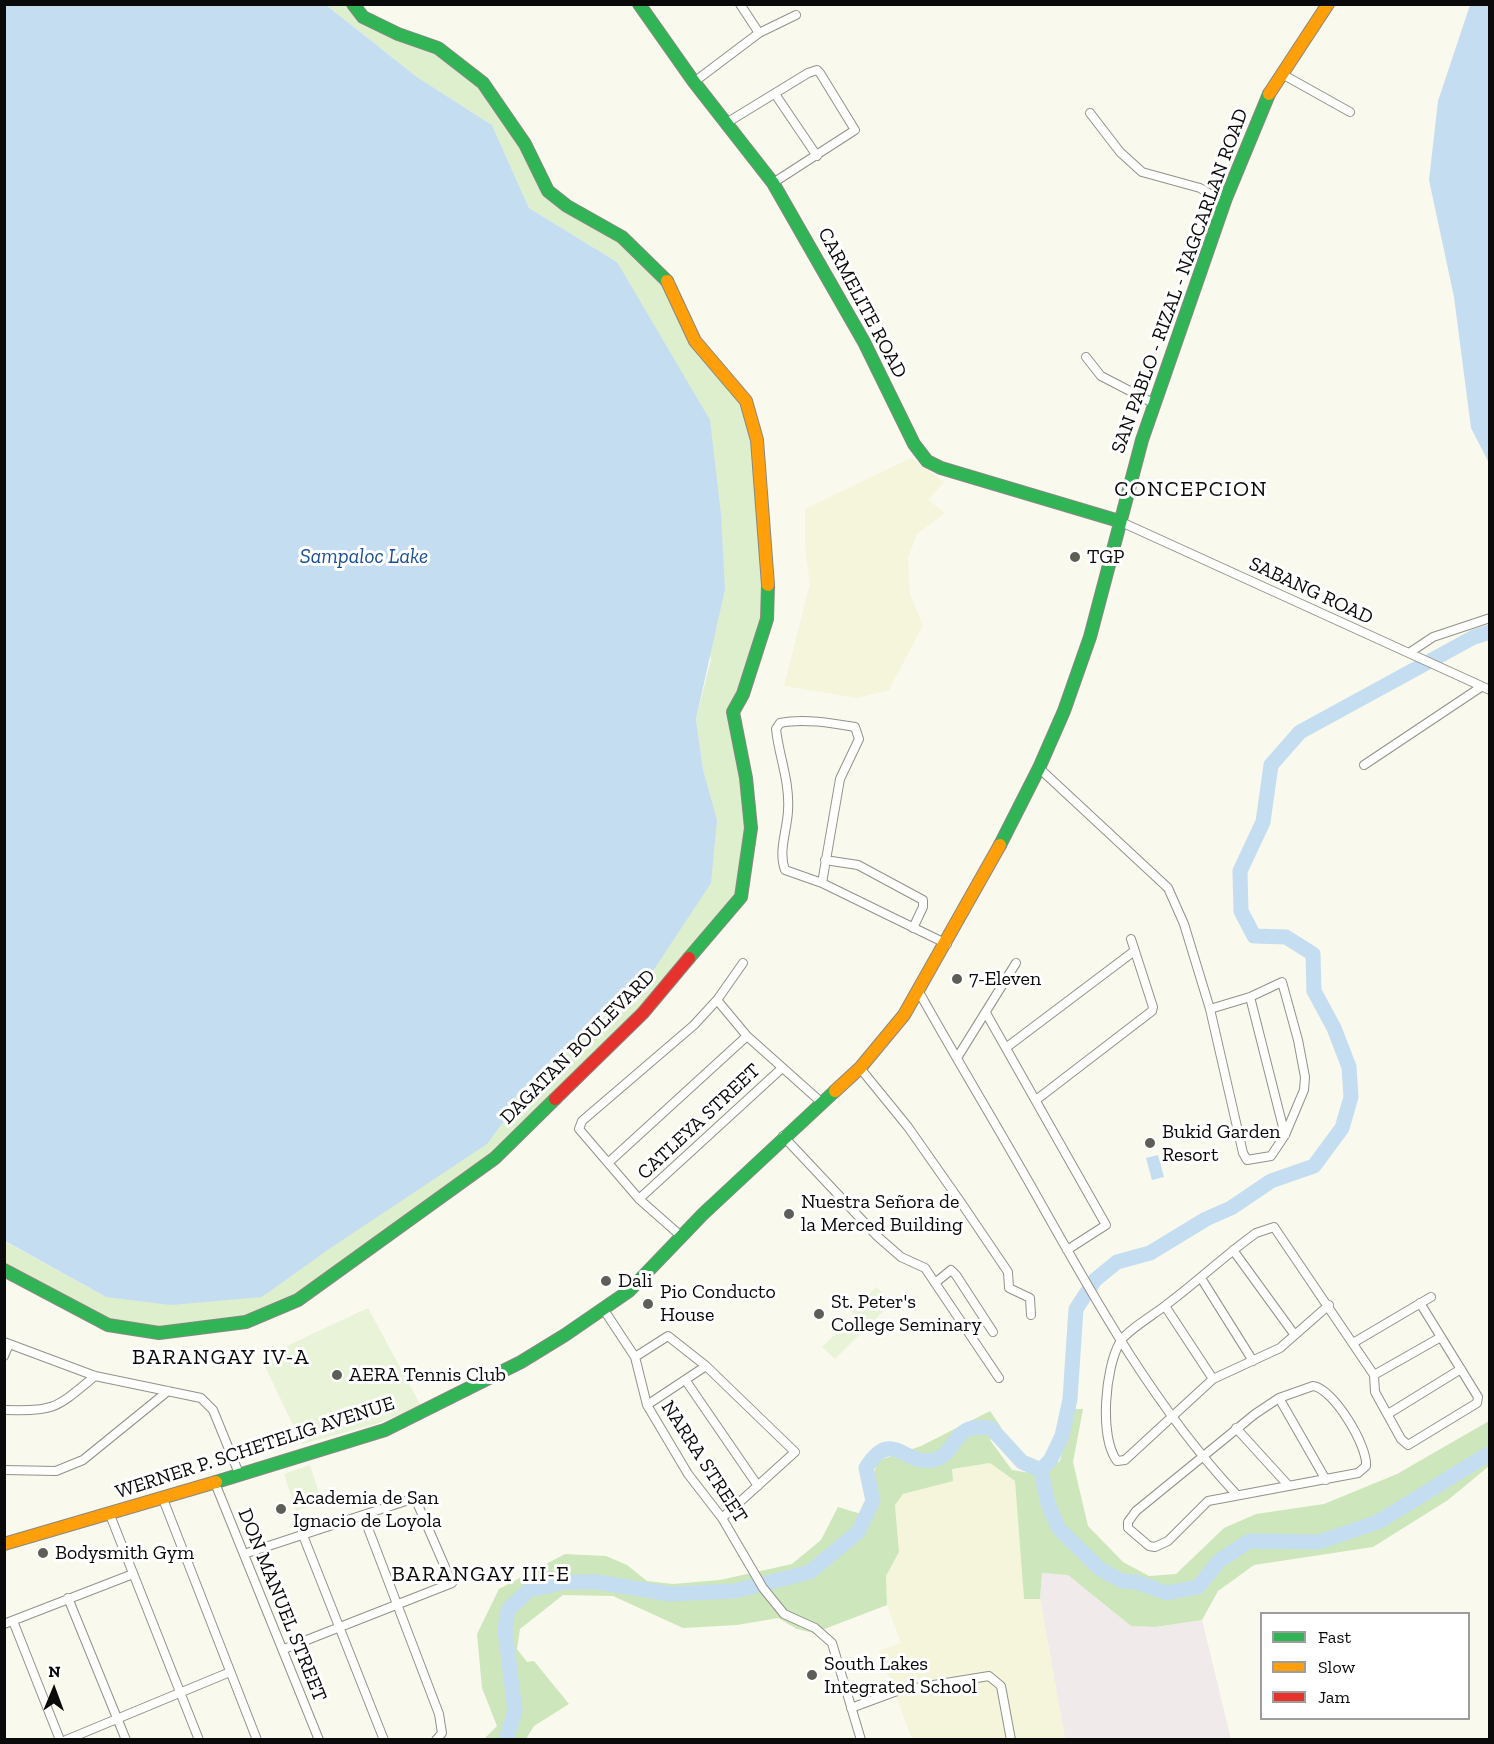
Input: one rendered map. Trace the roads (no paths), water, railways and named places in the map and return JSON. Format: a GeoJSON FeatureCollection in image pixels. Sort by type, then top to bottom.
{"type":"FeatureCollection","features":[{"type":"Feature","properties":{"kind":"street","name":"DAGATAN BOULEVARD"},"geometry":{"type":"LineString","coordinates":[[4,1270],[108,1325],[159,1333],[246,1322],[298,1300],[495,1158],[643,1013],[741,897],[751,828],[746,778],[735,733],[733,712],[743,694],[767,619],[768,568],[757,440],[746,400],[695,341],[669,283],[622,237],[567,206],[548,191],[525,144],[483,83],[438,48],[398,34],[363,17],[353,4]]}},
{"type":"Feature","properties":{"kind":"street","name":"CARMELITE ROAD"},"geometry":{"type":"LineString","coordinates":[[639,4],[694,82],[728,122],[773,183],[864,342],[910,438],[927,461],[941,468],[1119,521]]}},
{"type":"Feature","properties":{"kind":"street"},"geometry":{"type":"LineString","coordinates":[[740,4],[759,33]]}},
{"type":"Feature","properties":{"kind":"street","name":"SAN PABLO - RIZAL - NAGCARLAN ROAD"},"geometry":{"type":"LineString","coordinates":[[654,1264],[783,1136],[860,1068],[904,1015],[947,944],[1039,768],[1090,637],[1142,440],[1226,198],[1263,105],[1329,4]]}},
{"type":"Feature","properties":{"kind":"street"},"geometry":{"type":"LineString","coordinates":[[694,82],[759,33],[796,15]]}},
{"type":"Feature","properties":{"kind":"street"},"geometry":{"type":"LineString","coordinates":[[728,122],[813,70],[820,73],[855,130],[773,183]]}},
{"type":"Feature","properties":{"kind":"street"},"geometry":{"type":"LineString","coordinates":[[1282,74],[1350,112]]}},
{"type":"Feature","properties":{"kind":"street"},"geometry":{"type":"LineString","coordinates":[[775,94],[817,156]]}},
{"type":"Feature","properties":{"kind":"street"},"geometry":{"type":"LineString","coordinates":[[1090,114],[1120,152],[1142,172],[1200,188],[1215,197],[1226,198]]}},
{"type":"Feature","properties":{"kind":"street"},"geometry":{"type":"LineString","coordinates":[[1086,357],[1101,376],[1155,404]]}},
{"type":"Feature","properties":{"kind":"street","name":"SABANG ROAD"},"geometry":{"type":"LineString","coordinates":[[1119,521],[1485,688]]}},
{"type":"Feature","properties":{"kind":"street"},"geometry":{"type":"LineString","coordinates":[[1409,653],[1433,637],[1490,618]]}},
{"type":"Feature","properties":{"kind":"street"},"geometry":{"type":"LineString","coordinates":[[1364,765],[1485,688]]}},
{"type":"Feature","properties":{"kind":"street"},"geometry":{"type":"LineString","coordinates":[[822,883],[840,779],[859,739],[859,732],[855,727],[841,724],[780,723],[776,729],[786,774],[788,810],[782,862],[785,870],[822,883],[947,944]]}},
{"type":"Feature","properties":{"kind":"street"},"geometry":{"type":"LineString","coordinates":[[1039,768],[1168,888],[1184,924],[1210,1009],[1247,1160],[1271,1156],[1285,1136],[1304,1090],[1305,1077],[1298,1040],[1282,982],[1250,997],[1210,1009]]}},
{"type":"Feature","properties":{"kind":"street"},"geometry":{"type":"LineString","coordinates":[[825,860],[858,865],[923,900],[923,907],[912,928]]}},
{"type":"Feature","properties":{"kind":"street"},"geometry":{"type":"LineString","coordinates":[[1036,1100],[1152,1011],[1153,1007],[1133,952],[1131,939]]}},
{"type":"Feature","properties":{"kind":"street"},"geometry":{"type":"LineString","coordinates":[[1007,1047],[1133,952]]}},
{"type":"Feature","properties":{"kind":"street"},"geometry":{"type":"LineString","coordinates":[[681,1236],[639,1199],[579,1129],[582,1121],[694,1025],[717,1000],[743,963]]}},
{"type":"Feature","properties":{"kind":"street"},"geometry":{"type":"LineString","coordinates":[[957,1058],[1016,963]]}},
{"type":"Feature","properties":{"kind":"street"},"geometry":{"type":"LineString","coordinates":[[919,992],[1120,1340],[1170,1417],[1201,1456],[1236,1494]]}},
{"type":"Feature","properties":{"kind":"street"},"geometry":{"type":"LineString","coordinates":[[1250,997],[1285,1136]]}},
{"type":"Feature","properties":{"kind":"street"},"geometry":{"type":"LineString","coordinates":[[717,1000],[747,1036],[781,1069],[821,1102]]}},
{"type":"Feature","properties":{"kind":"street"},"geometry":{"type":"LineString","coordinates":[[986,1013],[1106,1225],[1067,1250]]}},
{"type":"Feature","properties":{"kind":"street"},"geometry":{"type":"LineString","coordinates":[[608,1163],[747,1036]]}},
{"type":"Feature","properties":{"kind":"street"},"geometry":{"type":"LineString","coordinates":[[860,1068],[908,1127],[962,1204],[1008,1272],[1009,1288],[1030,1298],[1031,1315]]}},
{"type":"Feature","properties":{"kind":"street","name":"CATLEYA STREET"},"geometry":{"type":"LineString","coordinates":[[639,1199],[781,1069]]}},
{"type":"Feature","properties":{"kind":"street"},"geometry":{"type":"LineString","coordinates":[[783,1136],[877,1236],[908,1262],[919,1263],[999,1378]]}},
{"type":"Feature","properties":{"kind":"street"},"geometry":{"type":"LineString","coordinates":[[1329,1305],[1280,1348],[1213,1378],[1125,1460],[1117,1461],[1108,1444],[1108,1388],[1109,1371],[1120,1340],[1256,1233],[1274,1227],[1329,1305],[1374,1375],[1375,1392],[1401,1439],[1408,1445],[1477,1403],[1478,1397],[1420,1303]]}},
{"type":"Feature","properties":{"kind":"street"},"geometry":{"type":"LineString","coordinates":[[1233,1250],[1294,1335]]}},
{"type":"Feature","properties":{"kind":"street","name":"WERNER P. SCHETELIG AVENUE"},"geometry":{"type":"LineString","coordinates":[[4,1544],[240,1476],[395,1426],[521,1362],[604,1310],[629,1291],[654,1264]]}},
{"type":"Feature","properties":{"kind":"street"},"geometry":{"type":"LineString","coordinates":[[935,1283],[951,1270],[993,1332]]}},
{"type":"Feature","properties":{"kind":"street"},"geometry":{"type":"LineString","coordinates":[[1201,1278],[1253,1361]]}},
{"type":"Feature","properties":{"kind":"street"},"geometry":{"type":"LineString","coordinates":[[1353,1343],[1431,1297]]}},
{"type":"Feature","properties":{"kind":"street"},"geometry":{"type":"LineString","coordinates":[[1165,1306],[1213,1378]]}},
{"type":"Feature","properties":{"kind":"street","name":"NARRA STREET"},"geometry":{"type":"LineString","coordinates":[[604,1310],[635,1357],[646,1405],[688,1474],[722,1518],[763,1588],[784,1614],[815,1628],[832,1643],[861,1740]]}},
{"type":"Feature","properties":{"kind":"street"},"geometry":{"type":"LineString","coordinates":[[635,1357],[668,1336],[706,1366],[795,1452],[722,1518]]}},
{"type":"Feature","properties":{"kind":"street"},"geometry":{"type":"LineString","coordinates":[[1374,1375],[1441,1336]]}},
{"type":"Feature","properties":{"kind":"street"},"geometry":{"type":"LineString","coordinates":[[4,1356],[7,1343],[95,1376],[201,1398],[213,1410],[240,1476]]}},
{"type":"Feature","properties":{"kind":"street"},"geometry":{"type":"LineString","coordinates":[[646,1405],[687,1381],[706,1366]]}},
{"type":"Feature","properties":{"kind":"street"},"geometry":{"type":"LineString","coordinates":[[1388,1414],[1461,1369]]}},
{"type":"Feature","properties":{"kind":"street"},"geometry":{"type":"LineString","coordinates":[[4,1410],[44,1411],[53,1408],[95,1376]]}},
{"type":"Feature","properties":{"kind":"street"},"geometry":{"type":"LineString","coordinates":[[687,1381],[758,1486]]}},
{"type":"Feature","properties":{"kind":"street"},"geometry":{"type":"LineString","coordinates":[[1313,1386],[1321,1387],[1333,1397],[1363,1449],[1366,1466],[1358,1473],[1208,1501],[1168,1541],[1155,1547],[1149,1546],[1128,1528],[1128,1522],[1136,1511],[1236,1428],[1280,1398],[1313,1386]]}},
{"type":"Feature","properties":{"kind":"street"},"geometry":{"type":"LineString","coordinates":[[4,1470],[56,1471],[83,1460],[168,1390]]}},
{"type":"Feature","properties":{"kind":"street"},"geometry":{"type":"LineString","coordinates":[[1280,1398],[1326,1480]]}},
{"type":"Feature","properties":{"kind":"street"},"geometry":{"type":"LineString","coordinates":[[1236,1428],[1287,1485]]}},
{"type":"Feature","properties":{"kind":"street","name":"DON MANUEL STREET"},"geometry":{"type":"LineString","coordinates":[[215,1483],[319,1740]]}},
{"type":"Feature","properties":{"kind":"street"},"geometry":{"type":"LineString","coordinates":[[244,1554],[302,1533],[415,1498],[452,1583],[284,1649]]}},
{"type":"Feature","properties":{"kind":"street"},"geometry":{"type":"LineString","coordinates":[[163,1499],[257,1740]]}},
{"type":"Feature","properties":{"kind":"street"},"geometry":{"type":"LineString","coordinates":[[110,1515],[199,1740]]}},
{"type":"Feature","properties":{"kind":"street"},"geometry":{"type":"LineString","coordinates":[[363,1515],[439,1714],[442,1733],[436,1740]]}},
{"type":"Feature","properties":{"kind":"street"},"geometry":{"type":"LineString","coordinates":[[302,1533],[384,1740]]}},
{"type":"Feature","properties":{"kind":"street"},"geometry":{"type":"LineString","coordinates":[[60,1740],[9,1623],[133,1574]]}},
{"type":"Feature","properties":{"kind":"street"},"geometry":{"type":"LineString","coordinates":[[68,1598],[126,1740]]}},
{"type":"Feature","properties":{"kind":"street"},"geometry":{"type":"LineString","coordinates":[[66,1740],[230,1672]]}},
{"type":"Feature","properties":{"kind":"street"},"geometry":{"type":"LineString","coordinates":[[851,1708],[897,1691],[989,1676],[1002,1686],[1011,1740]]}},
{"type":"Feature","properties":{"kind":"water","name":"Sampaloc Lake"},"geometry":{"type":"Polygon","coordinates":[[[5,4],[326,5],[417,77],[492,125],[529,208],[617,262],[710,420],[721,514],[725,589],[696,719],[703,770],[717,820],[711,883],[653,971],[517,1094],[509,1114],[487,1144],[329,1249],[262,1297],[171,1305],[106,1297],[5,1241],[5,4]]]}},
{"type":"Feature","properties":{"kind":"water"},"geometry":{"type":"Polygon","coordinates":[[[1470,5],[1490,5],[1489,463],[1471,428],[1454,297],[1429,180],[1438,101],[1470,5]]]}},
{"type":"Feature","properties":{"kind":"water"},"geometry":{"type":"Polygon","coordinates":[[[1158,1155],[1164,1177],[1152,1180],[1146,1158],[1158,1155]]]}},
{"type":"Feature","properties":{"kind":"waterway"},"geometry":{"type":"LineString","coordinates":[[1041,1470],[1051,1459],[1062,1436],[1070,1399],[1076,1309],[1095,1280],[1117,1262],[1150,1253],[1206,1219],[1231,1208],[1271,1181],[1314,1166],[1342,1128],[1351,1097],[1349,1067],[1334,1028],[1314,991],[1313,954],[1286,937],[1254,936],[1241,911],[1240,871],[1263,822],[1271,765],[1300,732],[1474,637],[1490,632]]}},
{"type":"Feature","properties":{"kind":"waterway"},"geometry":{"type":"LineString","coordinates":[[506,1740],[515,1711],[505,1630],[508,1610],[529,1590],[566,1582],[597,1582],[670,1594],[735,1591],[810,1572],[858,1532],[873,1501],[866,1468],[875,1456],[883,1450],[891,1449],[924,1461],[934,1460],[945,1454],[961,1434],[972,1428],[991,1428],[1022,1462],[1041,1470]]}},
{"type":"Feature","properties":{"kind":"waterway"},"geometry":{"type":"LineString","coordinates":[[1041,1470],[1048,1504],[1059,1529],[1100,1569],[1122,1581],[1136,1582],[1167,1593],[1198,1587],[1219,1561],[1249,1541],[1319,1542],[1378,1522],[1490,1453]]}},
{"type":"Feature","properties":{"kind":"place","name":"TGP"},"geometry":{"type":"Point","coordinates":[1075,557]}},
{"type":"Feature","properties":{"kind":"place","name":"7-Eleven"},"geometry":{"type":"Point","coordinates":[957,979]}},
{"type":"Feature","properties":{"kind":"place","name":"Bukid Garden Resort"},"geometry":{"type":"Point","coordinates":[1150,1143]}},
{"type":"Feature","properties":{"kind":"place","name":"Nuestra Señora de la Merced Building"},"geometry":{"type":"Point","coordinates":[789,1214]}},
{"type":"Feature","properties":{"kind":"place","name":"Dali"},"geometry":{"type":"Point","coordinates":[606,1281]}},
{"type":"Feature","properties":{"kind":"place","name":"Pio Conducto House"},"geometry":{"type":"Point","coordinates":[648,1304]}},
{"type":"Feature","properties":{"kind":"place","name":"St. Peter's College Seminary"},"geometry":{"type":"Point","coordinates":[819,1314]}},
{"type":"Feature","properties":{"kind":"place","name":"AERA Tennis Club"},"geometry":{"type":"Point","coordinates":[337,1375]}},
{"type":"Feature","properties":{"kind":"place","name":"Academia de San Ignacio de Loyola"},"geometry":{"type":"Point","coordinates":[281,1509]}},
{"type":"Feature","properties":{"kind":"place","name":"Bodysmith Gym"},"geometry":{"type":"Point","coordinates":[43,1553]}},
{"type":"Feature","properties":{"kind":"place","name":"South Lakes Integrated School"},"geometry":{"type":"Point","coordinates":[812,1675]}},
{"type":"Feature","properties":{"kind":"district","name":"CONCEPCION"},"geometry":{"type":"Point","coordinates":[1191,490]}},
{"type":"Feature","properties":{"kind":"district","name":"BARANGAY IV-A"},"geometry":{"type":"Point","coordinates":[221,1358]}},
{"type":"Feature","properties":{"kind":"district","name":"BARANGAY III-E"},"geometry":{"type":"Point","coordinates":[481,1575]}}]}
